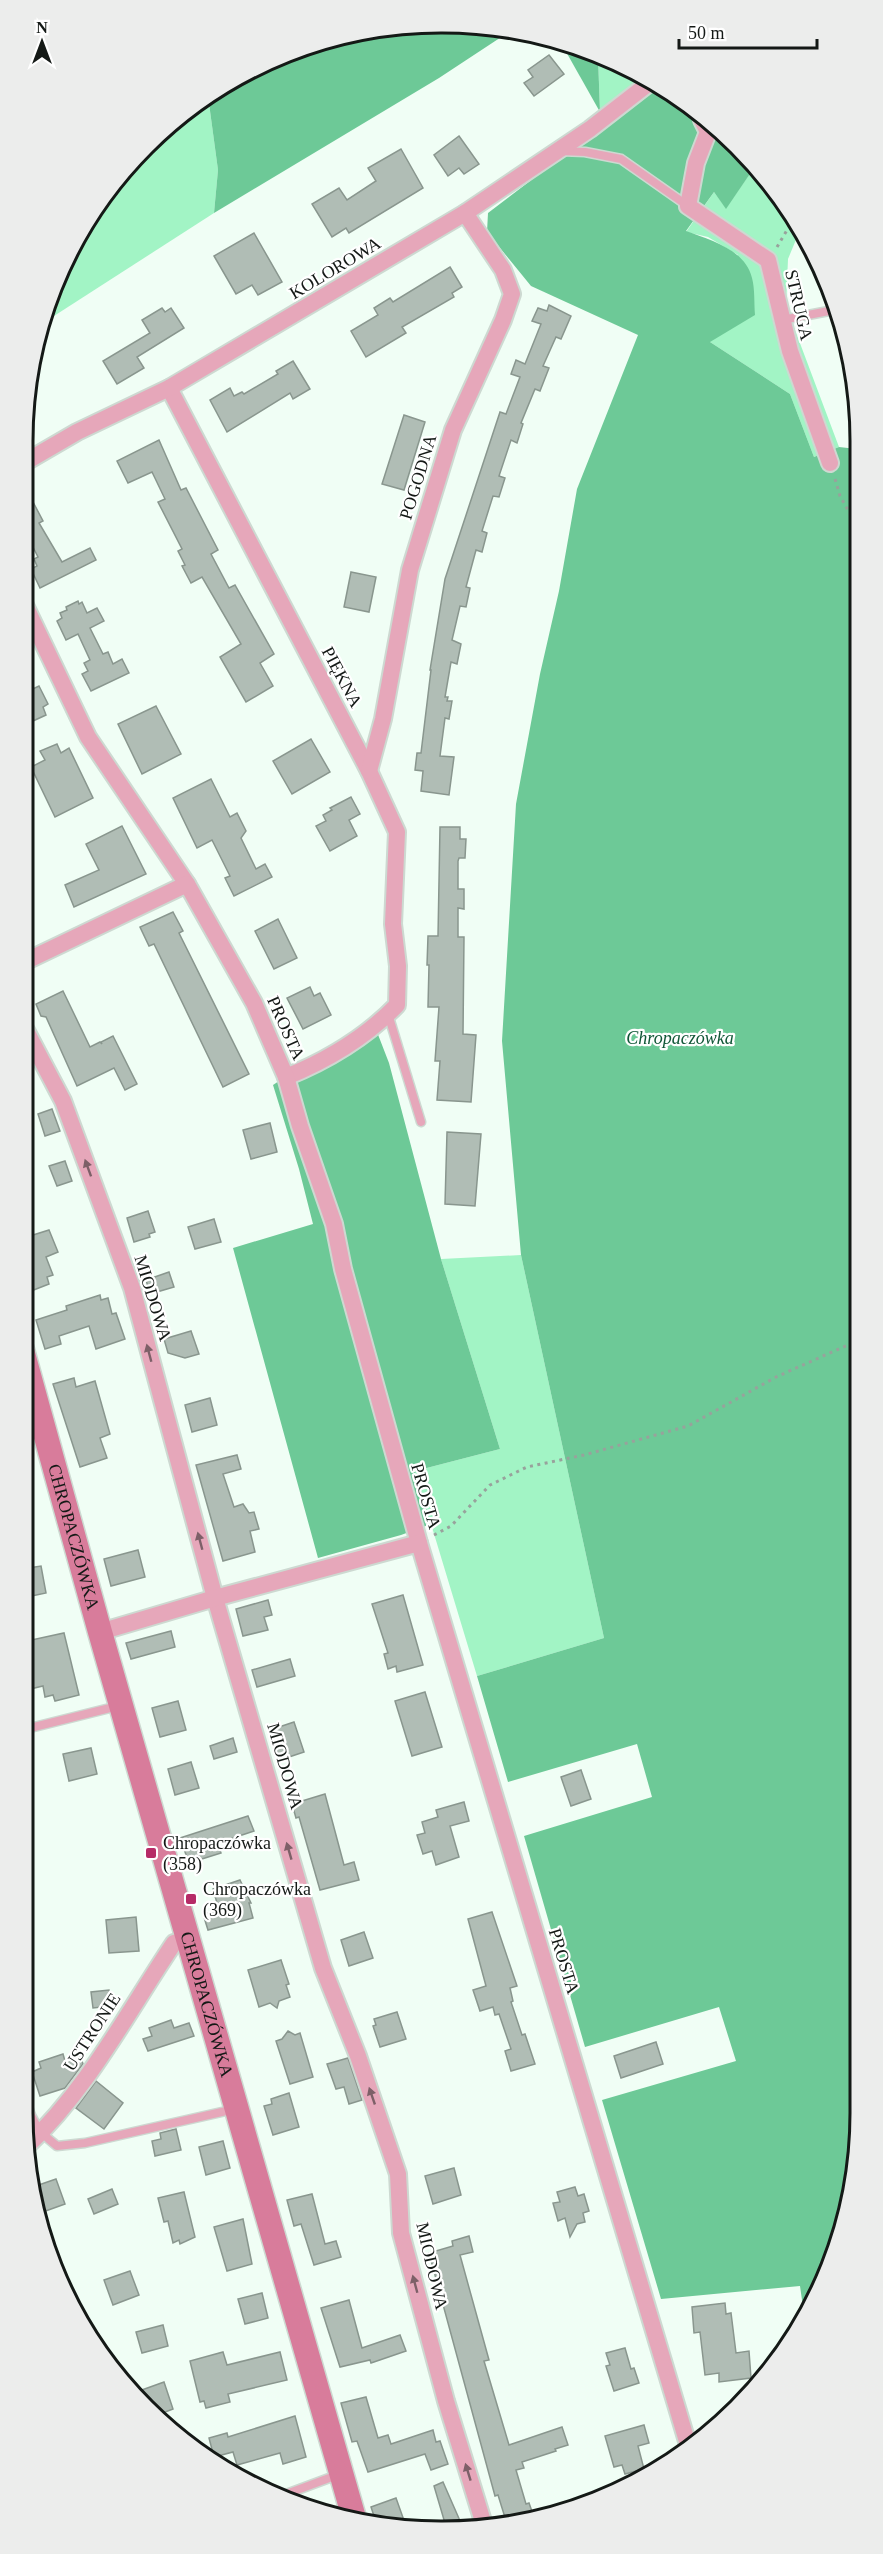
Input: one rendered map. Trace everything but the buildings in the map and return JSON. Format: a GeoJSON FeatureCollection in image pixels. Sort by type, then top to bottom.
{"type":"FeatureCollection","features":[{"type":"Feature","properties":{"kind":"street","name":"KOLOROWA"},"geometry":{"type":"LineString","coordinates":[[33,458],[77,432],[170,388],[465,213],[557,151],[644,87]]}},
{"type":"Feature","properties":{"kind":"street"},"geometry":{"type":"LineString","coordinates":[[688,206],[696,163],[706,130]]}},
{"type":"Feature","properties":{"kind":"street","name":"STRUGA"},"geometry":{"type":"LineString","coordinates":[[688,206],[768,260],[790,351],[830,463]]}},
{"type":"Feature","properties":{"kind":"street","name":"POGODNA"},"geometry":{"type":"LineString","coordinates":[[369,771],[383,719],[410,570],[453,430],[503,320],[512,294],[503,270],[465,213]]}},
{"type":"Feature","properties":{"kind":"street","name":"PIĘKNA"},"geometry":{"type":"LineString","coordinates":[[170,388],[369,771],[397,832],[393,924],[398,966],[393,1009]]}},
{"type":"Feature","properties":{"kind":"street","name":"PROSTA"},"geometry":{"type":"LineString","coordinates":[[33,622],[88,737],[187,884],[254,1003],[286,1077],[300,1126],[334,1224],[343,1269],[419,1543],[687,2439]]}},
{"type":"Feature","properties":{"kind":"street"},"geometry":{"type":"LineString","coordinates":[[33,958],[187,884]]}},
{"type":"Feature","properties":{"kind":"street"},"geometry":{"type":"LineString","coordinates":[[286,1077],[316,1065],[374,1028],[393,1009]]}},
{"type":"Feature","properties":{"kind":"street","name":"MIODOWA"},"geometry":{"type":"LineString","coordinates":[[33,1044],[63,1101],[132,1288],[215,1598],[323,1968],[358,2056],[398,2174],[401,2233],[446,2401],[482,2519]]}},
{"type":"Feature","properties":{"kind":"street","name":"CHROPACZÓWKA"},"geometry":{"type":"LineString","coordinates":[[33,1390],[100,1632],[352,2511]]}},
{"type":"Feature","properties":{"kind":"street"},"geometry":{"type":"LineString","coordinates":[[100,1632],[215,1598],[419,1543]]}},
{"type":"Feature","properties":{"kind":"street","name":"USTRONIE"},"geometry":{"type":"LineString","coordinates":[[34,2139],[94,2069],[174,1943],[189,1939]]}},
{"type":"Feature","properties":{"kind":"lane"},"geometry":{"type":"LineString","coordinates":[[557,151],[585,152],[621,159],[688,206]]}},
{"type":"Feature","properties":{"kind":"lane"},"geometry":{"type":"LineString","coordinates":[[782,320],[828,311]]}},
{"type":"Feature","properties":{"kind":"lane"},"geometry":{"type":"LineString","coordinates":[[393,1009],[421,1122]]}},
{"type":"Feature","properties":{"kind":"lane"},"geometry":{"type":"LineString","coordinates":[[33,1727],[122,1705]]}},
{"type":"Feature","properties":{"kind":"lane"},"geometry":{"type":"LineString","coordinates":[[33,2120],[41,2133],[57,2146],[85,2143],[238,2109]]}},
{"type":"Feature","properties":{"kind":"lane"},"geometry":{"type":"LineString","coordinates":[[291,2492],[341,2473]]}},
{"type":"Feature","properties":{"kind":"path"},"geometry":{"type":"LineString","coordinates":[[768,260],[789,227]]}},
{"type":"Feature","properties":{"kind":"path"},"geometry":{"type":"LineString","coordinates":[[830,463],[840,496],[850,514]]}},
{"type":"Feature","properties":{"kind":"path"},"geometry":{"type":"LineString","coordinates":[[419,1543],[451,1526],[490,1485],[527,1467],[584,1455],[688,1426],[776,1377],[850,1344]]}},
{"type":"Feature","properties":{"kind":"green space"},"geometry":{"type":"Polygon","coordinates":[[[442,33],[501,37],[439,78],[214,213],[218,170],[209,106],[261,75],[285,64],[336,47],[388,36],[442,33]]]}},
{"type":"Feature","properties":{"kind":"green space"},"geometry":{"type":"Polygon","coordinates":[[[567,53],[598,64],[600,112],[567,53]]]}},
{"type":"Feature","properties":{"kind":"green space"},"geometry":{"type":"Polygon","coordinates":[[[598,64],[641,85],[600,112],[598,64]]]}},
{"type":"Feature","properties":{"kind":"green space","name":"Chropaczówka"},"geometry":{"type":"Polygon","coordinates":[[[650,91],[711,134],[750,173],[726,209],[714,192],[686,231],[716,242],[734,253],[748,268],[753,282],[755,315],[710,342],[790,394],[814,457],[839,447],[850,448],[850,2112],[847,2166],[836,2218],[819,2269],[802,2303],[800,2286],[661,2299],[602,2100],[736,2061],[719,2007],[585,2047],[524,1836],[652,1797],[637,1744],[508,1782],[477,1676],[604,1638],[521,1255],[502,1041],[516,804],[540,674],[559,591],[577,489],[638,335],[531,286],[487,232],[488,213],[564,155],[617,120],[650,91]]]}},
{"type":"Feature","properties":{"kind":"green space"},"geometry":{"type":"Polygon","coordinates":[[[209,106],[218,170],[214,213],[53,317],[75,261],[117,193],[134,172],[172,134],[209,106]]]}},
{"type":"Feature","properties":{"kind":"green space"},"geometry":{"type":"Polygon","coordinates":[[[750,173],[796,239],[788,259],[786,306],[839,447],[814,457],[790,394],[710,342],[738,255],[708,237],[686,232],[714,192],[726,208],[750,173]]]}},
{"type":"Feature","properties":{"kind":"green space"},"geometry":{"type":"Polygon","coordinates":[[[372,1019],[389,1063],[441,1259],[500,1449],[415,1471],[431,1524],[401,1535],[318,1558],[233,1248],[313,1224],[273,1085],[372,1019]]]}},
{"type":"Feature","properties":{"kind":"green space"},"geometry":{"type":"Polygon","coordinates":[[[521,1255],[604,1638],[477,1676],[415,1471],[500,1449],[441,1259],[521,1255]]]}},
{"type":"Feature","properties":{"kind":"place","name":"Chropaczówka (358)"},"geometry":{"type":"Point","coordinates":[151,1853]}},
{"type":"Feature","properties":{"kind":"place","name":"Chropaczówka (369)"},"geometry":{"type":"Point","coordinates":[191,1899]}}]}
